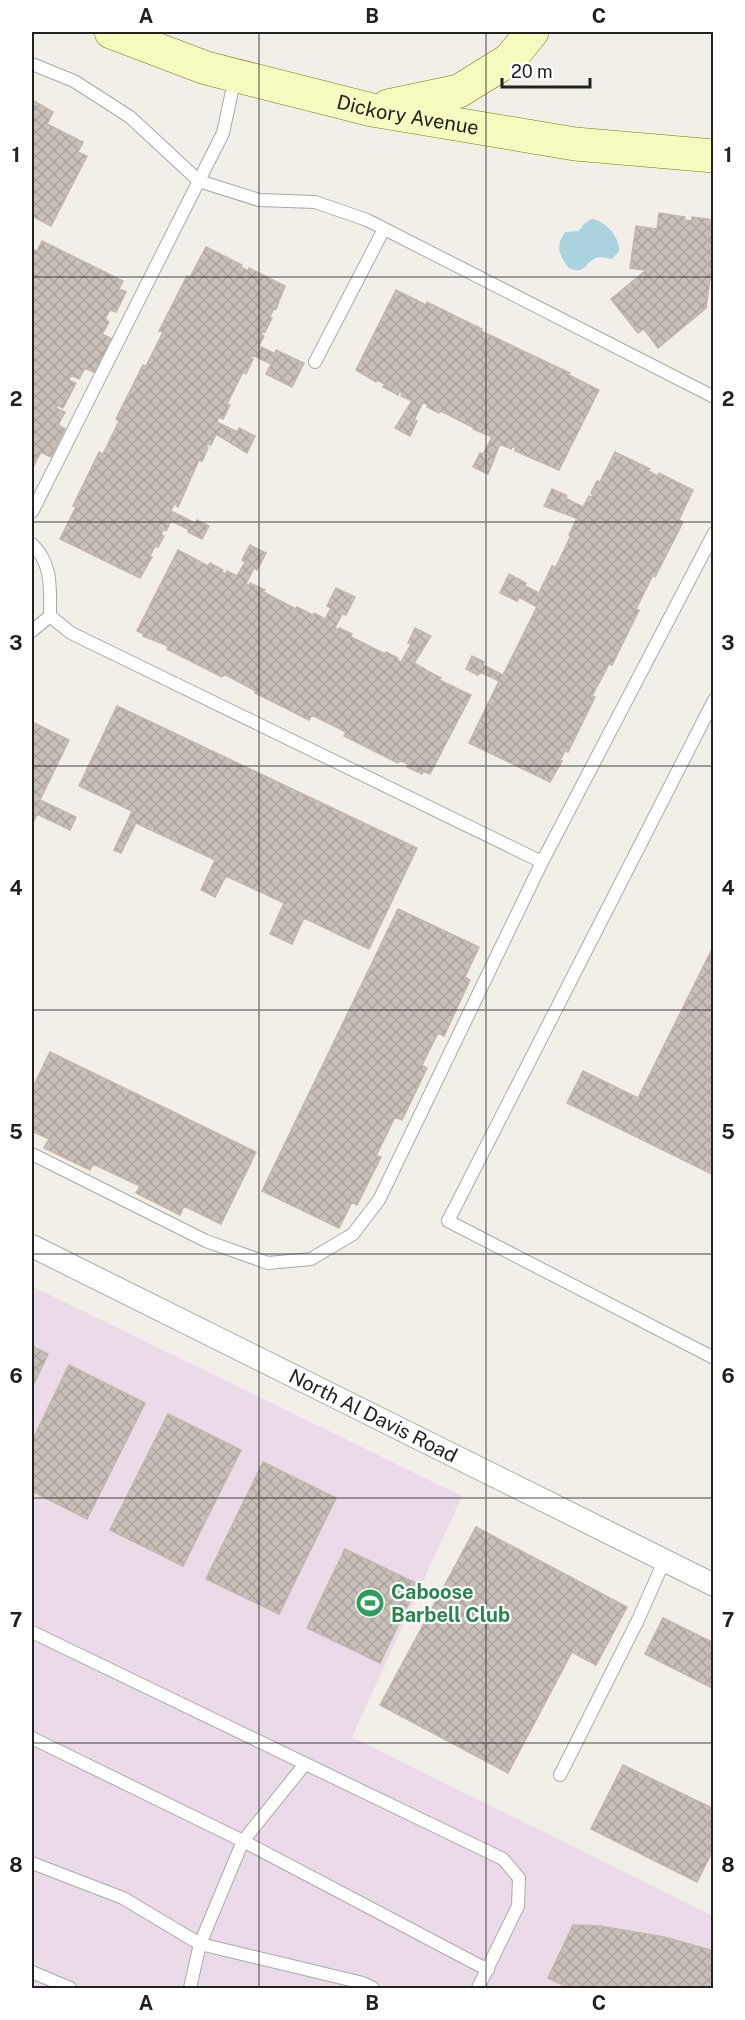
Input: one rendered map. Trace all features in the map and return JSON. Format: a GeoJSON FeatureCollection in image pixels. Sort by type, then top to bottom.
{"type":"FeatureCollection","features":[{"type":"Feature","properties":{"kind":"main road","name":"Dickory Avenue"},"geometry":{"type":"LineString","coordinates":[[111,32],[206,68],[372,110],[575,144],[714,156]]}},
{"type":"Feature","properties":{"kind":"main road"},"geometry":{"type":"LineString","coordinates":[[372,110],[459,91],[509,60],[532,32]]}},
{"type":"Feature","properties":{"kind":"street","name":"North Al Davis Road"},"geometry":{"type":"LineString","coordinates":[[32,1246],[714,1585]]}},
{"type":"Feature","properties":{"kind":"lane"},"geometry":{"type":"LineString","coordinates":[[32,64],[74,81],[130,117],[199,181],[259,200],[315,202],[367,220],[714,397]]}},
{"type":"Feature","properties":{"kind":"lane"},"geometry":{"type":"LineString","coordinates":[[32,512],[223,133],[235,75]]}},
{"type":"Feature","properties":{"kind":"lane"},"geometry":{"type":"LineString","coordinates":[[315,362],[384,229]]}},
{"type":"Feature","properties":{"kind":"lane"},"geometry":{"type":"LineString","coordinates":[[32,1154],[206,1241],[268,1263],[311,1259],[353,1234],[379,1200],[542,862],[714,533]]}},
{"type":"Feature","properties":{"kind":"lane"},"geometry":{"type":"LineString","coordinates":[[32,544],[39,551],[50,578],[50,616],[32,632]]}},
{"type":"Feature","properties":{"kind":"lane"},"geometry":{"type":"LineString","coordinates":[[50,616],[71,633],[542,862]]}},
{"type":"Feature","properties":{"kind":"lane"},"geometry":{"type":"LineString","coordinates":[[714,700],[448,1221],[714,1359]]}},
{"type":"Feature","properties":{"kind":"lane"},"geometry":{"type":"LineString","coordinates":[[560,1775],[638,1620],[665,1559]]}},
{"type":"Feature","properties":{"kind":"lane"},"geometry":{"type":"LineString","coordinates":[[32,1632],[503,1859],[519,1878],[518,1906],[478,1989]]}},
{"type":"Feature","properties":{"kind":"lane"},"geometry":{"type":"LineString","coordinates":[[32,1738],[243,1841],[488,1970]]}},
{"type":"Feature","properties":{"kind":"lane"},"geometry":{"type":"LineString","coordinates":[[190,1989],[200,1944],[243,1841],[305,1764]]}},
{"type":"Feature","properties":{"kind":"lane"},"geometry":{"type":"LineString","coordinates":[[32,1863],[123,1898],[200,1944],[363,1983],[373,1989]]}},
{"type":"Feature","properties":{"kind":"lane"},"geometry":{"type":"LineString","coordinates":[[32,1972],[70,1989]]}},
{"type":"Feature","properties":{"kind":"shaded area"},"geometry":{"type":"Polygon","coordinates":[[[32,1286],[462,1496],[352,1737],[713,1916],[713,1988],[32,1988],[32,1286]]]}},
{"type":"Feature","properties":{"kind":"water"},"geometry":{"type":"Polygon","coordinates":[[[591,219],[601,222],[611,230],[617,240],[619,251],[612,259],[598,257],[582,269],[569,268],[559,251],[562,237],[565,232],[579,231],[591,219]]]}},
{"type":"Feature","properties":{"kind":"building"},"geometry":{"type":"Polygon","coordinates":[[[32,100],[53,112],[47,124],[83,142],[78,152],[87,156],[51,226],[32,216],[32,100]]]}},
{"type":"Feature","properties":{"kind":"building"},"geometry":{"type":"Polygon","coordinates":[[[659,213],[685,217],[684,220],[692,221],[692,217],[714,220],[714,279],[710,279],[706,308],[658,348],[644,329],[638,333],[611,299],[645,271],[630,268],[636,226],[657,229],[659,213]]]}},
{"type":"Feature","properties":{"kind":"building"},"geometry":{"type":"Polygon","coordinates":[[[42,241],[123,281],[119,289],[126,292],[116,312],[110,310],[105,318],[109,322],[102,334],[112,339],[96,373],[85,368],[79,379],[71,375],[69,380],[76,383],[63,408],[57,405],[56,408],[65,412],[58,425],[65,429],[51,457],[41,452],[33,467],[32,249],[37,251],[42,241]]]}},
{"type":"Feature","properties":{"kind":"building"},"geometry":{"type":"Polygon","coordinates":[[[206,247],[242,265],[241,267],[248,271],[249,268],[285,286],[265,332],[261,334],[264,336],[259,346],[275,354],[276,350],[304,363],[292,387],[266,374],[271,364],[252,355],[250,358],[253,359],[246,374],[243,372],[227,404],[230,405],[223,419],[219,417],[217,422],[237,432],[239,428],[255,436],[247,453],[216,434],[211,445],[206,446],[208,448],[202,461],[199,460],[178,507],[174,504],[171,511],[195,523],[197,520],[209,526],[202,539],[171,521],[166,531],[164,529],[161,534],[164,536],[158,547],[155,546],[150,556],[152,557],[140,578],[60,539],[99,452],[103,454],[119,421],[116,419],[143,365],[146,366],[163,332],[159,331],[187,276],[190,277],[206,247]]]}},
{"type":"Feature","properties":{"kind":"building"},"geometry":{"type":"Polygon","coordinates":[[[396,290],[426,305],[427,302],[482,329],[481,331],[570,373],[569,375],[599,390],[559,470],[515,451],[516,449],[512,446],[511,449],[500,444],[488,474],[473,467],[492,437],[441,411],[439,413],[427,407],[428,405],[423,402],[414,420],[417,421],[410,436],[395,428],[412,401],[401,396],[403,393],[399,392],[398,395],[383,387],[385,384],[377,380],[376,382],[356,370],[396,290]]]}},
{"type":"Feature","properties":{"kind":"building"},"geometry":{"type":"Polygon","coordinates":[[[615,452],[650,469],[648,471],[658,476],[659,473],[693,490],[679,520],[683,522],[655,577],[653,575],[612,665],[609,664],[592,696],[595,697],[568,752],[565,751],[550,782],[469,743],[499,681],[480,672],[478,675],[466,669],[472,656],[484,662],[483,665],[503,675],[537,607],[519,597],[517,601],[500,593],[509,574],[539,593],[544,582],[547,584],[545,581],[552,566],[556,567],[576,520],[579,519],[544,506],[552,489],[566,495],[567,499],[583,507],[589,496],[593,495],[591,493],[597,481],[600,482],[615,452]]]}},
{"type":"Feature","properties":{"kind":"building"},"geometry":{"type":"Polygon","coordinates":[[[250,545],[266,553],[257,570],[254,568],[246,584],[250,583],[265,590],[263,592],[311,614],[312,617],[314,613],[325,619],[331,608],[327,606],[336,588],[355,597],[346,615],[342,614],[335,628],[352,634],[351,637],[398,658],[397,660],[401,662],[411,644],[408,643],[415,628],[431,636],[414,663],[425,669],[423,672],[426,670],[441,678],[439,680],[471,695],[430,774],[423,771],[422,774],[407,767],[408,764],[399,760],[398,763],[344,736],[346,732],[312,715],[309,720],[255,693],[256,691],[224,674],[222,677],[167,649],[168,646],[143,636],[144,634],[137,631],[178,550],[208,566],[210,563],[223,570],[225,574],[227,571],[237,576],[245,562],[242,560],[250,545]]]}},
{"type":"Feature","properties":{"kind":"building"},"geometry":{"type":"Polygon","coordinates":[[[117,706],[417,848],[369,949],[304,918],[292,944],[270,934],[284,903],[226,876],[215,897],[201,890],[215,860],[136,823],[121,853],[114,850],[132,811],[79,786],[117,706]]]}},
{"type":"Feature","properties":{"kind":"building"},"geometry":{"type":"Polygon","coordinates":[[[32,722],[69,740],[40,800],[76,817],[70,830],[37,814],[32,825],[32,722]]]}},
{"type":"Feature","properties":{"kind":"building"},"geometry":{"type":"Polygon","coordinates":[[[398,909],[479,947],[465,977],[470,980],[444,1036],[438,1033],[422,1065],[427,1068],[402,1120],[395,1117],[376,1156],[381,1157],[357,1205],[352,1202],[339,1228],[262,1191],[398,909]]]}},
{"type":"Feature","properties":{"kind":"building"},"geometry":{"type":"Polygon","coordinates":[[[714,945],[714,1175],[567,1103],[583,1071],[638,1098],[714,945]]]}},
{"type":"Feature","properties":{"kind":"building"},"geometry":{"type":"Polygon","coordinates":[[[50,1052],[256,1152],[221,1224],[184,1206],[180,1215],[136,1193],[140,1186],[93,1164],[90,1170],[44,1148],[49,1139],[32,1131],[32,1089],[50,1052]]]}},
{"type":"Feature","properties":{"kind":"building"},"geometry":{"type":"Polygon","coordinates":[[[32,1346],[48,1354],[32,1388],[32,1346]]]}},
{"type":"Feature","properties":{"kind":"building"},"geometry":{"type":"Polygon","coordinates":[[[69,1365],[145,1403],[87,1519],[32,1491],[32,1441],[69,1365]]]}},
{"type":"Feature","properties":{"kind":"building"},"geometry":{"type":"Polygon","coordinates":[[[168,1414],[241,1450],[183,1566],[110,1530],[168,1414]]]}},
{"type":"Feature","properties":{"kind":"building"},"geometry":{"type":"Polygon","coordinates":[[[263,1462],[336,1498],[279,1614],[206,1579],[263,1462]]]}},
{"type":"Feature","properties":{"kind":"building"},"geometry":{"type":"Polygon","coordinates":[[[476,1527],[627,1607],[596,1665],[572,1652],[508,1773],[380,1705],[476,1527]]]}},
{"type":"Feature","properties":{"kind":"building"},"geometry":{"type":"Polygon","coordinates":[[[345,1549],[418,1584],[380,1663],[307,1628],[345,1549]]]}},
{"type":"Feature","properties":{"kind":"building"},"geometry":{"type":"Polygon","coordinates":[[[663,1618],[714,1643],[714,1689],[645,1654],[663,1618]]]}},
{"type":"Feature","properties":{"kind":"building"},"geometry":{"type":"Polygon","coordinates":[[[623,1765],[714,1809],[714,1848],[697,1882],[591,1829],[623,1765]]]}},
{"type":"Feature","properties":{"kind":"building"},"geometry":{"type":"Polygon","coordinates":[[[573,1925],[600,1926],[664,1937],[714,1951],[714,1988],[569,1988],[548,1978],[573,1925]]]}},
{"type":"Feature","properties":{"kind":"place","name":"Caboose Barbell Club"},"geometry":{"type":"Point","coordinates":[370,1603]}}]}
